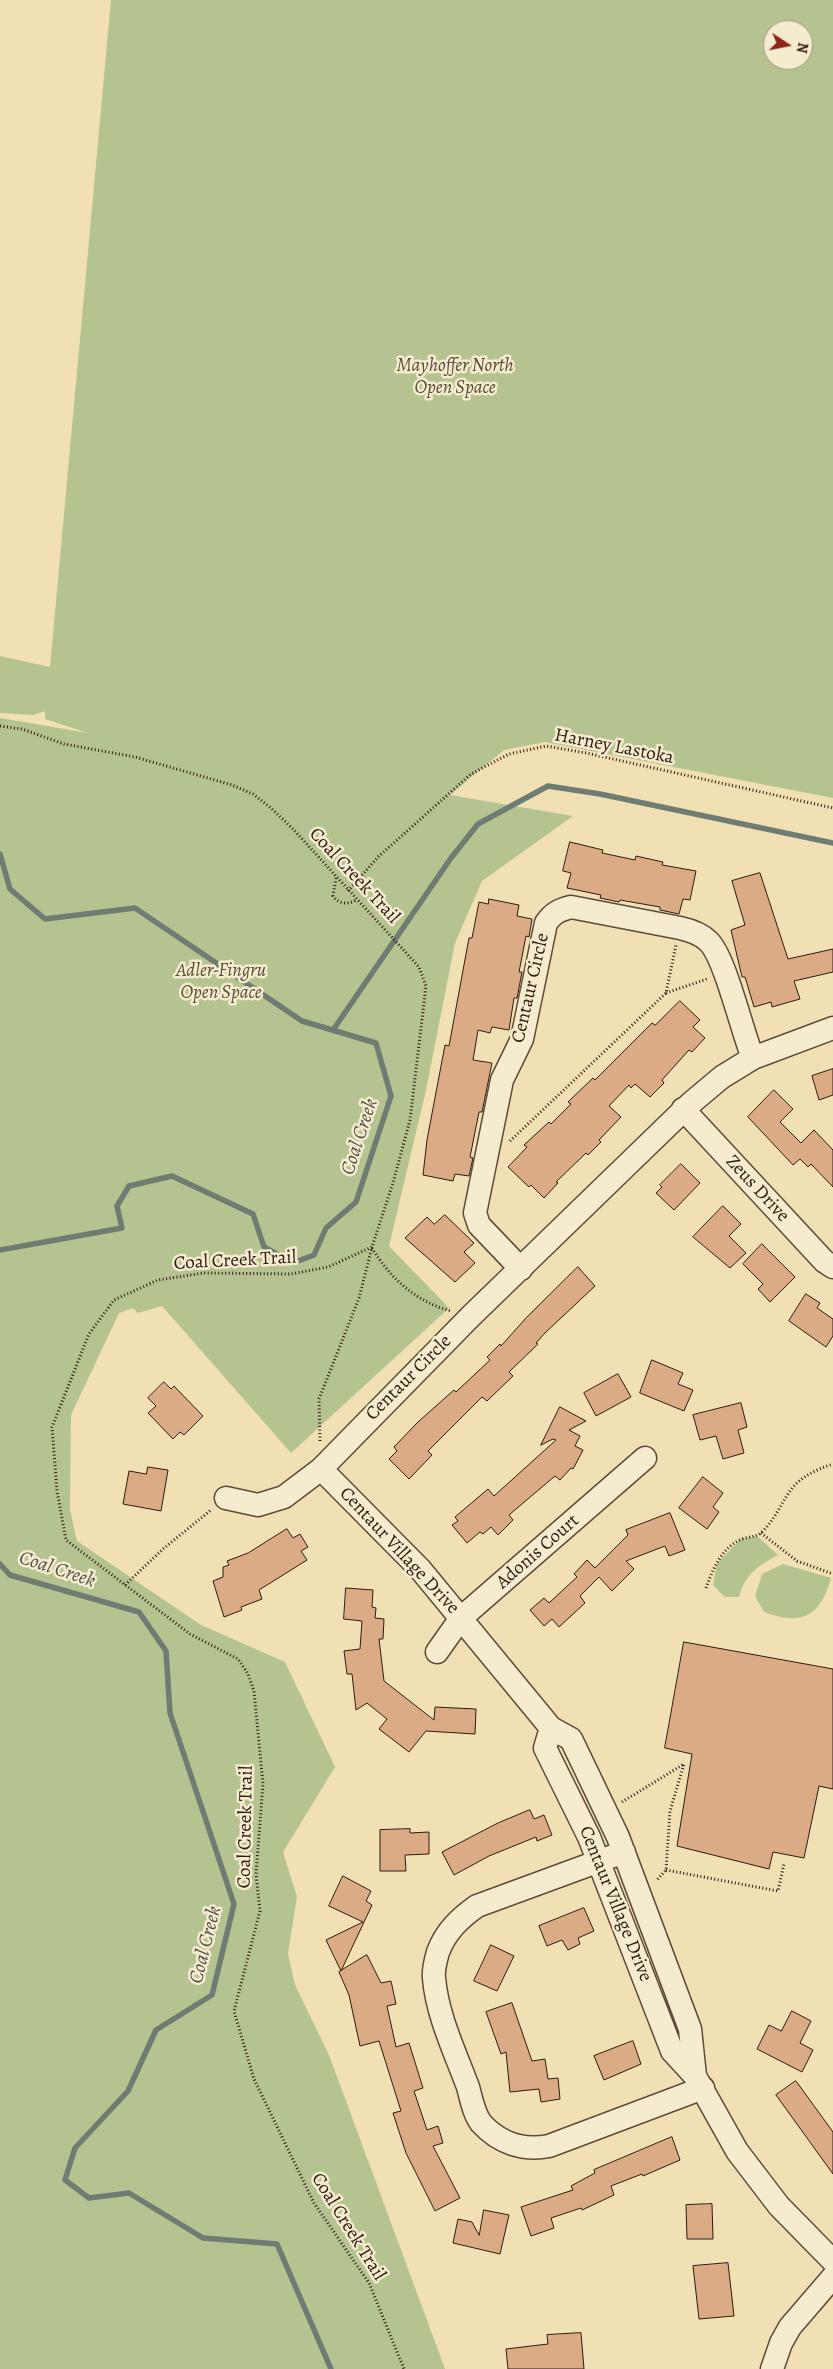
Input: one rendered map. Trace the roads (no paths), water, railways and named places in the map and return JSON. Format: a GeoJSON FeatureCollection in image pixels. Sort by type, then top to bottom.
{"type":"FeatureCollection","features":[{"type":"Feature","properties":{"kind":"street","name":"Centaur Circle"},"geometry":{"type":"LineString","coordinates":[[521,1269],[479,1225],[475,1213],[502,1080],[522,1038],[546,923],[551,916],[556,912],[571,907],[680,928],[691,931],[708,940],[719,955],[752,1058]]}},
{"type":"Feature","properties":{"kind":"street","name":"Centaur Circle"},"geometry":{"type":"LineString","coordinates":[[226,1498],[258,1505],[284,1497],[321,1470],[471,1316],[683,1110],[722,1077],[752,1058],[833,1028]]}},
{"type":"Feature","properties":{"kind":"street","name":"Zeus Drive"},"geometry":{"type":"LineString","coordinates":[[683,1110],[824,1261],[833,1267]]}},
{"type":"Feature","properties":{"kind":"street","name":"Adonis Court"},"geometry":{"type":"LineString","coordinates":[[437,1652],[461,1618],[646,1458]]}},
{"type":"Feature","properties":{"kind":"street","name":"Centaur Village Drive"},"geometry":{"type":"LineString","coordinates":[[321,1470],[420,1569],[551,1728],[571,1739],[607,1811],[642,1896],[690,2028],[699,2082]]}},
{"type":"Feature","properties":{"kind":"street","name":"Centaur Village Drive"},"geometry":{"type":"LineString","coordinates":[[551,1728],[545,1748],[583,1821],[672,2051],[699,2082],[737,2150],[780,2206],[833,2261]]}},
{"type":"Feature","properties":{"kind":"street"},"geometry":{"type":"LineString","coordinates":[[624,1852],[477,1906],[460,1919],[446,1935],[438,1953],[434,1976],[438,2004],[480,2121],[497,2138],[516,2146],[538,2148],[699,2082]]}},
{"type":"Feature","properties":{"kind":"street"},"geometry":{"type":"LineString","coordinates":[[772,2369],[790,2327],[833,2277]]}},
{"type":"Feature","properties":{"kind":"waterway"},"geometry":{"type":"LineString","coordinates":[[333,1030],[451,858],[478,824],[548,786],[600,794],[833,843]]}},
{"type":"Feature","properties":{"kind":"waterway","name":"Coal Creek"},"geometry":{"type":"LineString","coordinates":[[0,854],[10,889],[45,919],[135,908],[302,1021],[376,1043],[391,1096],[356,1202],[326,1228],[314,1255],[293,1263],[264,1247],[253,1214],[172,1176],[129,1186],[117,1206],[122,1228],[0,1250]]}},
{"type":"Feature","properties":{"kind":"waterway","name":"Coal Creek"},"geometry":{"type":"LineString","coordinates":[[0,1564],[10,1575],[139,1612],[166,1651],[170,1713],[234,1904],[212,1995],[156,2030],[128,2091],[75,2148],[65,2180],[89,2198],[129,2193],[203,2238],[277,2244],[331,2369]]}},
{"type":"Feature","properties":{"kind":"park label","name":"Mayhoffer North Open Space"},"geometry":{"type":"Point","coordinates":[455,377]}},
{"type":"Feature","properties":{"kind":"park label","name":"Adler-Fingru Open Space"},"geometry":{"type":"Point","coordinates":[221,982]}}]}
